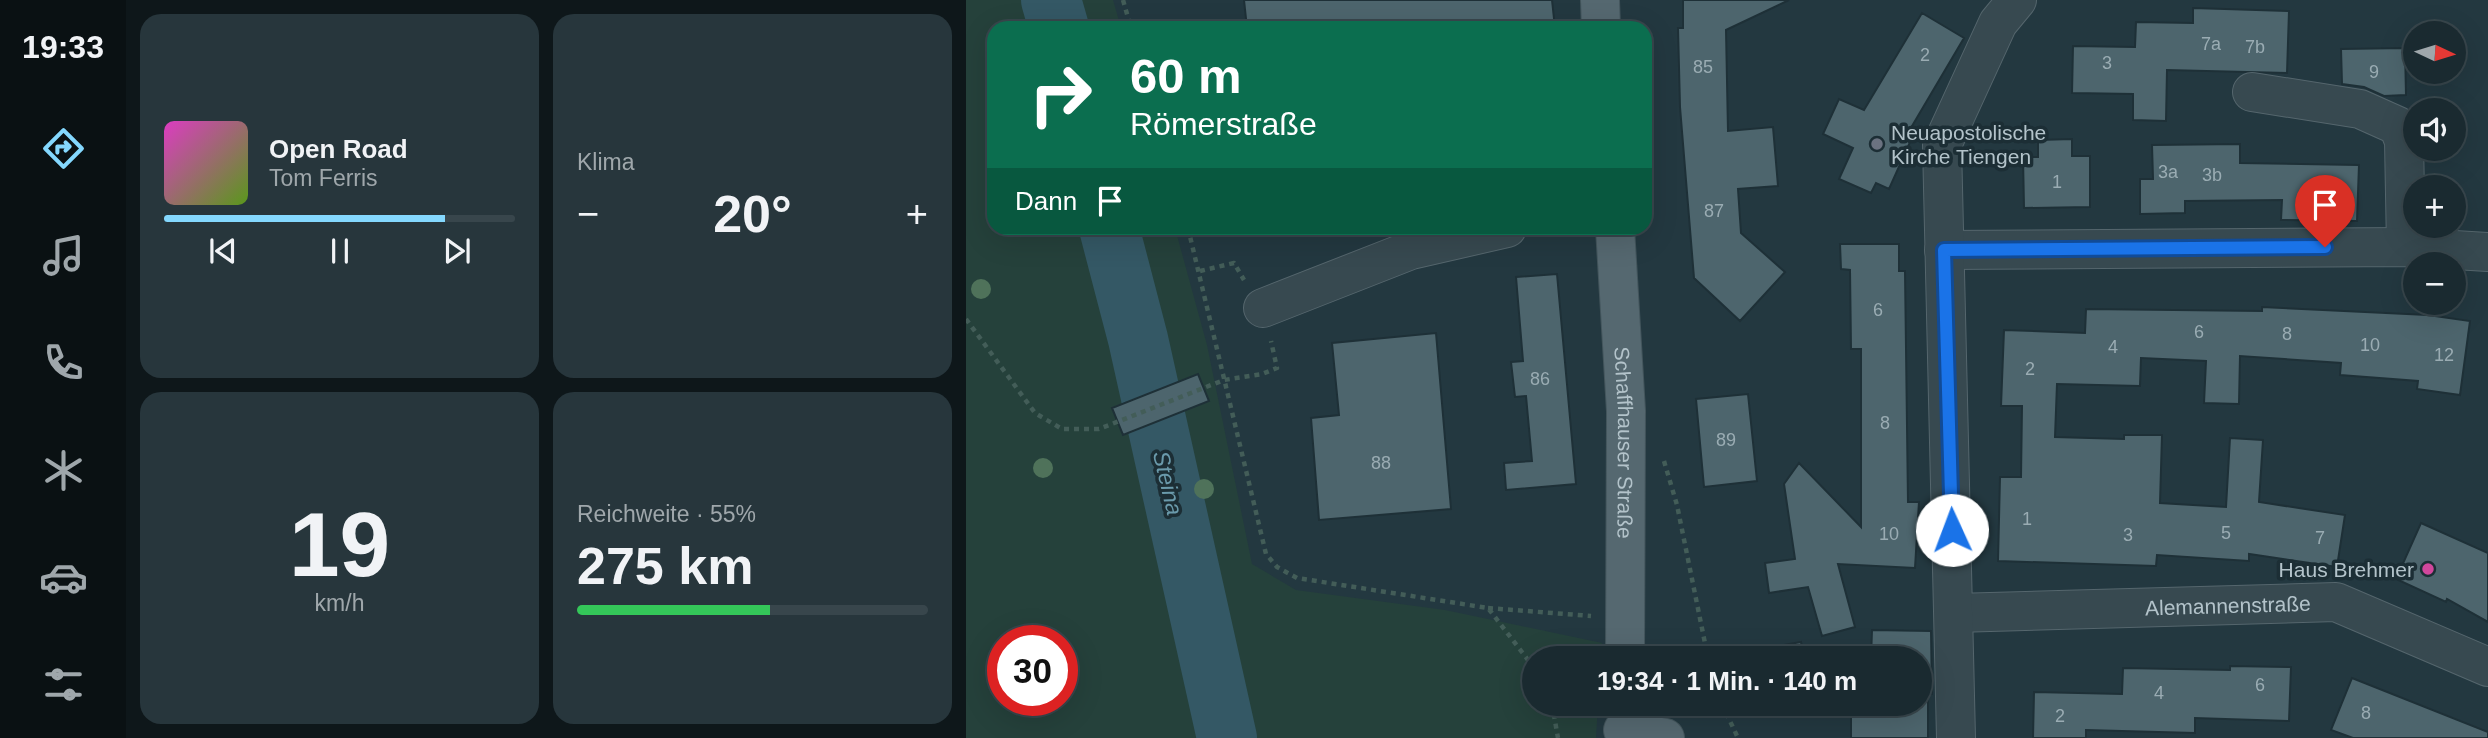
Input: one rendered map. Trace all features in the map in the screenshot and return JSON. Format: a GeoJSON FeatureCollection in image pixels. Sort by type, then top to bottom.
{"type":"FeatureCollection","features":[{"type":"Feature","properties":{"kind":"main road"},"geometry":{"type":"LineString","coordinates":[[1600,0],[1601,21]]}},
{"type":"Feature","properties":{"kind":"main road","name":"Schaffhauser Straße"},"geometry":{"type":"LineString","coordinates":[[1615,235],[1626,411],[1626,646]]}},
{"type":"Feature","properties":{"kind":"main road"},"geometry":{"type":"LineString","coordinates":[[1623,724],[1665,738]]}},
{"type":"Feature","properties":{"kind":"street"},"geometry":{"type":"LineString","coordinates":[[1956,738],[1942,145],[1998,23],[2017,0]]}},
{"type":"Feature","properties":{"kind":"street"},"geometry":{"type":"LineString","coordinates":[[2252,92],[2360,109],[2398,126],[2404,141],[2406,247]]}},
{"type":"Feature","properties":{"kind":"street"},"geometry":{"type":"LineString","coordinates":[[1263,308],[1411,250],[1476,235]]}},
{"type":"Feature","properties":{"kind":"street"},"geometry":{"type":"LineString","coordinates":[[1944,250],[2406,247],[2488,253]]}},
{"type":"Feature","properties":{"kind":"street","name":"Alemannenstraße"},"geometry":{"type":"LineString","coordinates":[[1955,613],[2336,602],[2488,667]]}},
{"type":"Feature","properties":{"kind":"path"},"geometry":{"type":"LineString","coordinates":[[1123,0],[1129,21]]}},
{"type":"Feature","properties":{"kind":"path"},"geometry":{"type":"LineString","coordinates":[[1190,235],[1265,554],[1277,567],[1297,578],[1488,608],[1570,616],[1627,615]]}},
{"type":"Feature","properties":{"kind":"path"},"geometry":{"type":"LineString","coordinates":[[966,319],[1035,413],[1062,429],[1099,429],[1203,387],[1277,368],[1263,308],[1234,263],[1200,271]]}},
{"type":"Feature","properties":{"kind":"path"},"geometry":{"type":"LineString","coordinates":[[1661,452],[1677,505],[1706,646]]}},
{"type":"Feature","properties":{"kind":"path"},"geometry":{"type":"LineString","coordinates":[[1488,608],[1522,652]]}},
{"type":"Feature","properties":{"kind":"path"},"geometry":{"type":"LineString","coordinates":[[1554,716],[1558,738]]}},
{"type":"Feature","properties":{"kind":"path"},"geometry":{"type":"LineString","coordinates":[[1728,716],[1738,738]]}},
{"type":"Feature","properties":{"kind":"green space"},"geometry":{"type":"Polygon","coordinates":[[[966,0],[1113,0],[1119,21],[987,21],[987,235],[1177,235],[1207,345],[1252,564],[1296,590],[1445,610],[1602,643],[1602,646],[1522,646],[1522,716],[1597,716],[1596,738],[966,738],[966,0]]]}},
{"type":"Feature","properties":{"kind":"building"},"geometry":{"type":"Polygon","coordinates":[[[1244,0],[1552,0],[1554,21],[1246,21],[1244,0]]]}},
{"type":"Feature","properties":{"kind":"building"},"geometry":{"type":"Polygon","coordinates":[[[1683,0],[1789,0],[1726,30],[1728,131],[1773,127],[1778,186],[1738,189],[1741,233],[1785,272],[1740,321],[1694,278],[1680,107],[1678,28],[1683,28],[1683,0]]]}},
{"type":"Feature","properties":{"kind":"building"},"geometry":{"type":"Polygon","coordinates":[[[2193,8],[2289,11],[2287,73],[2167,70],[2166,121],[2133,120],[2133,94],[2072,93],[2073,46],[2135,47],[2136,22],[2193,23],[2193,8]]]}},
{"type":"Feature","properties":{"kind":"building"},"geometry":{"type":"Polygon","coordinates":[[[1922,13],[1964,38],[1905,138],[1911,140],[1889,189],[1876,183],[1871,193],[1839,179],[1853,148],[1823,134],[1839,99],[1864,110],[1922,13]]]}},
{"type":"Feature","properties":{"kind":"building"},"geometry":{"type":"Polygon","coordinates":[[[2403,48],[2403,84],[2406,84],[2406,95],[2384,96],[2364,87],[2342,84],[2341,49],[2403,48]]]}},
{"type":"Feature","properties":{"kind":"building"},"geometry":{"type":"Polygon","coordinates":[[[2072,139],[2072,156],[2090,156],[2090,207],[2024,208],[2023,157],[2038,157],[2038,140],[2072,139]]]}},
{"type":"Feature","properties":{"kind":"building"},"geometry":{"type":"Polygon","coordinates":[[[2240,144],[2240,163],[2359,165],[2357,221],[2281,220],[2282,200],[2185,201],[2185,213],[2140,214],[2140,179],[2153,179],[2152,145],[2240,144]]]}},
{"type":"Feature","properties":{"kind":"building"},"geometry":{"type":"Polygon","coordinates":[[[1840,244],[1899,244],[1899,271],[1905,271],[1908,502],[1919,502],[1915,568],[1838,564],[1855,627],[1822,636],[1808,587],[1769,593],[1765,563],[1795,559],[1784,484],[1799,463],[1861,527],[1861,349],[1851,349],[1850,270],[1841,269],[1840,244]]]}},
{"type":"Feature","properties":{"kind":"building"},"geometry":{"type":"Polygon","coordinates":[[[1557,274],[1576,484],[1506,490],[1504,463],[1532,461],[1526,396],[1515,397],[1511,362],[1523,361],[1516,277],[1557,274]]]}},
{"type":"Feature","properties":{"kind":"building"},"geometry":{"type":"Polygon","coordinates":[[[2262,307],[2428,315],[2470,321],[2460,395],[2417,389],[2418,381],[2340,375],[2341,363],[2240,356],[2239,404],[2204,403],[2206,361],[2141,358],[2140,386],[2057,384],[2055,437],[2124,439],[2124,435],[2162,435],[2160,503],[2226,507],[2230,438],[2263,440],[2259,502],[2345,515],[2337,567],[2249,554],[2249,561],[2157,555],[2156,566],[1998,561],[2000,477],[2021,477],[2022,406],[2001,406],[2004,330],[2085,333],[2086,309],[2262,311],[2262,307]]]}},
{"type":"Feature","properties":{"kind":"building"},"geometry":{"type":"Polygon","coordinates":[[[1436,333],[1451,509],[1319,520],[1311,418],[1339,415],[1332,343],[1436,333]]]}},
{"type":"Feature","properties":{"kind":"building"},"geometry":{"type":"Polygon","coordinates":[[[1198,374],[1209,401],[1123,435],[1112,408],[1198,374]]]}},
{"type":"Feature","properties":{"kind":"building"},"geometry":{"type":"Polygon","coordinates":[[[1748,394],[1757,481],[1704,487],[1696,399],[1748,394]]]}},
{"type":"Feature","properties":{"kind":"building"},"geometry":{"type":"Polygon","coordinates":[[[2421,523],[2488,553],[2488,622],[2447,599],[2446,602],[2396,579],[2421,523]]]}},
{"type":"Feature","properties":{"kind":"building"},"geometry":{"type":"Polygon","coordinates":[[[1872,630],[1931,631],[1931,646],[1871,646],[1872,630]]]}},
{"type":"Feature","properties":{"kind":"building"},"geometry":{"type":"Polygon","coordinates":[[[1801,642],[1802,646],[1778,646],[1801,642]]]}},
{"type":"Feature","properties":{"kind":"building"},"geometry":{"type":"Polygon","coordinates":[[[2230,666],[2291,667],[2289,721],[2195,718],[2195,733],[2086,730],[2086,738],[2033,738],[2034,692],[2122,694],[2123,668],[2230,670],[2230,666]]]}},
{"type":"Feature","properties":{"kind":"building"},"geometry":{"type":"Polygon","coordinates":[[[2352,678],[2488,732],[2488,738],[2353,738],[2331,730],[2352,678]]]}},
{"type":"Feature","properties":{"kind":"building"},"geometry":{"type":"Polygon","coordinates":[[[1851,716],[1928,716],[1928,738],[1851,738],[1851,716]]]}},
{"type":"Feature","properties":{"kind":"waterway","name":"Steina"},"geometry":{"type":"LineString","coordinates":[[1051,0],[1057,21]]}},
{"type":"Feature","properties":{"kind":"waterway","name":"Steina"},"geometry":{"type":"LineString","coordinates":[[1111,235],[1138,339],[1227,738]]}},
{"type":"Feature","properties":{"kind":"place","name":"Neuapostolische Kirche Tiengen"},"geometry":{"type":"Point","coordinates":[1877,144]}},
{"type":"Feature","properties":{"kind":"place","name":"Haus Brehmer"},"geometry":{"type":"Point","coordinates":[2428,569]}},
{"type":"Feature","properties":{"kind":"route"},"geometry":{"type":"LineString","coordinates":[[1952,530],[1944,250],[2325,247]]}}]}
